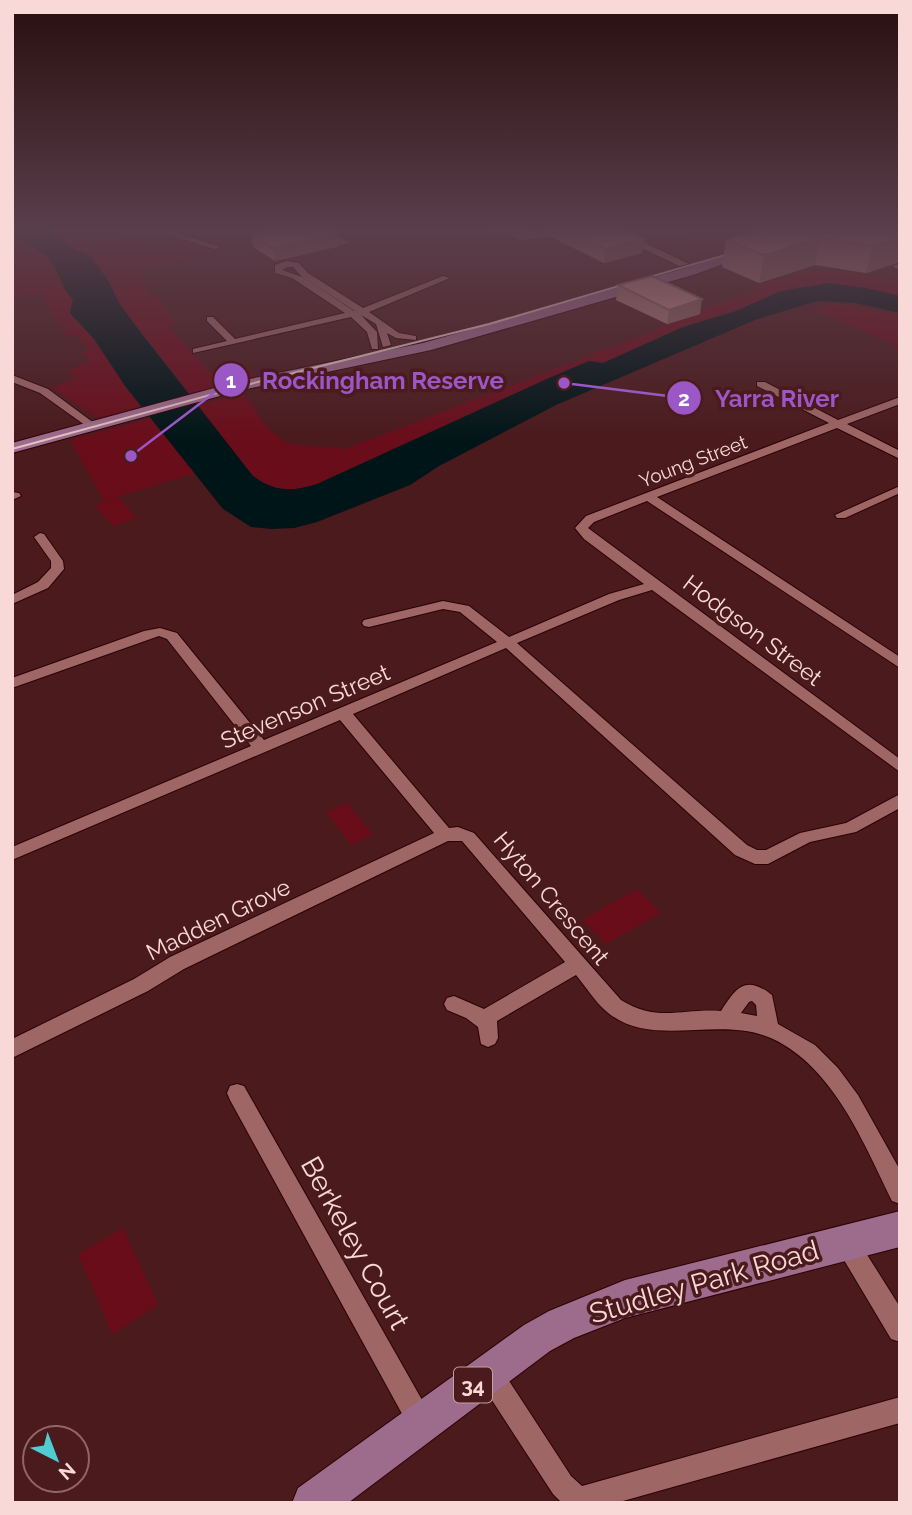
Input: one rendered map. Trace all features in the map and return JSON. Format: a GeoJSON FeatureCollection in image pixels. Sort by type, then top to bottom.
{"type":"FeatureCollection","features":[{"type":"Feature","properties":{"kind":"main road"},"geometry":{"type":"LineString","coordinates":[[381,352],[413,338],[558,301]]}},
{"type":"Feature","properties":{"kind":"main road"},"geometry":{"type":"LineString","coordinates":[[12,448],[240,386],[500,327],[583,301]]}},
{"type":"Feature","properties":{"kind":"main road","name":"Studley Park Road"},"geometry":{"type":"LineString","coordinates":[[313,1503],[537,1338],[593,1310],[625,1299],[900,1228]]}},
{"type":"Feature","properties":{"kind":"street"},"geometry":{"type":"LineString","coordinates":[[338,301],[380,323],[396,335],[413,338]]}},
{"type":"Feature","properties":{"kind":"street"},"geometry":{"type":"LineString","coordinates":[[196,351],[356,311],[380,301]]}},
{"type":"Feature","properties":{"kind":"street"},"geometry":{"type":"LineString","coordinates":[[356,311],[370,328],[381,352]]}},
{"type":"Feature","properties":{"kind":"street"},"geometry":{"type":"LineString","coordinates":[[210,319],[232,341]]}},
{"type":"Feature","properties":{"kind":"street"},"geometry":{"type":"LineString","coordinates":[[380,323],[381,352]]}},
{"type":"Feature","properties":{"kind":"street"},"geometry":{"type":"LineString","coordinates":[[12,378],[100,424]]}},
{"type":"Feature","properties":{"kind":"street"},"geometry":{"type":"LineString","coordinates":[[761,384],[900,456]]}},
{"type":"Feature","properties":{"kind":"street","name":"Young Street"},"geometry":{"type":"LineString","coordinates":[[581,528],[587,520],[900,400]]}},
{"type":"Feature","properties":{"kind":"street"},"geometry":{"type":"LineString","coordinates":[[841,515],[900,489]]}},
{"type":"Feature","properties":{"kind":"street"},"geometry":{"type":"LineString","coordinates":[[648,497],[900,664]]}},
{"type":"Feature","properties":{"kind":"street","name":"Hodgson Street"},"geometry":{"type":"LineString","coordinates":[[581,528],[588,536],[900,767]]}},
{"type":"Feature","properties":{"kind":"street"},"geometry":{"type":"LineString","coordinates":[[12,600],[43,585],[58,569],[57,561],[40,537]]}},
{"type":"Feature","properties":{"kind":"street","name":"Stevenson Street"},"geometry":{"type":"LineString","coordinates":[[12,854],[650,582]]}},
{"type":"Feature","properties":{"kind":"street"},"geometry":{"type":"LineString","coordinates":[[369,623],[437,607],[453,606],[468,611],[734,844],[755,858],[768,857],[814,834],[850,828],[900,800]]}},
{"type":"Feature","properties":{"kind":"street"},"geometry":{"type":"LineString","coordinates":[[14,680],[149,634],[165,633],[172,636],[262,749]]}},
{"type":"Feature","properties":{"kind":"street"},"geometry":{"type":"LineString","coordinates":[[344,714],[445,835]]}},
{"type":"Feature","properties":{"kind":"street","name":"Hyton Crescent"},"geometry":{"type":"LineString","coordinates":[[445,835],[457,833],[468,837],[614,1006],[639,1019],[670,1025],[727,1019],[769,1029],[802,1048],[841,1084],[900,1193]]}},
{"type":"Feature","properties":{"kind":"street","name":"Madden Grove"},"geometry":{"type":"LineString","coordinates":[[12,1049],[141,985],[185,960],[445,835]]}},
{"type":"Feature","properties":{"kind":"street"},"geometry":{"type":"LineString","coordinates":[[454,1004],[475,1012],[485,1028],[577,965]]}},
{"type":"Feature","properties":{"kind":"street"},"geometry":{"type":"LineString","coordinates":[[727,1019],[743,994],[755,993],[765,1001],[769,1029]]}},
{"type":"Feature","properties":{"kind":"street","name":"Berkeley Court"},"geometry":{"type":"LineString","coordinates":[[237,1093],[421,1423]]}},
{"type":"Feature","properties":{"kind":"street"},"geometry":{"type":"LineString","coordinates":[[846,1242],[900,1330]]}},
{"type":"Feature","properties":{"kind":"street"},"geometry":{"type":"LineString","coordinates":[[489,1373],[562,1485],[583,1501],[900,1410]]}},
{"type":"Feature","properties":{"kind":"shaded area"},"geometry":{"type":"Polygon","coordinates":[[[45,301],[73,301],[70,313],[94,339],[142,407],[97,418],[52,388],[77,377],[68,371],[91,360],[82,352],[89,349],[76,335],[68,338],[61,333],[67,329],[45,301]]]}},
{"type":"Feature","properties":{"kind":"shaded area"},"geometry":{"type":"Polygon","coordinates":[[[73,301],[118,301],[253,476],[276,488],[284,489],[317,484],[589,361],[603,363],[683,327],[736,311],[759,301],[900,301],[900,313],[855,303],[817,301],[755,320],[556,405],[439,466],[410,485],[317,522],[294,528],[271,529],[251,527],[223,509],[125,386],[94,339],[70,313],[73,301]]]}},
{"type":"Feature","properties":{"kind":"shaded area"},"geometry":{"type":"Polygon","coordinates":[[[118,301],[160,301],[174,323],[169,327],[209,372],[228,375],[248,370],[256,376],[190,394],[118,301]]]}},
{"type":"Feature","properties":{"kind":"shaded area"},"geometry":{"type":"Polygon","coordinates":[[[725,301],[759,301],[736,311],[683,327],[603,363],[589,361],[317,484],[300,489],[282,490],[270,487],[251,474],[199,406],[243,393],[269,430],[288,444],[345,449],[646,334],[696,310],[725,301]]]}},
{"type":"Feature","properties":{"kind":"shaded area"},"geometry":{"type":"Polygon","coordinates":[[[844,304],[900,316],[900,351],[893,347],[898,346],[810,308],[844,304]]]}},
{"type":"Feature","properties":{"kind":"shaded area"},"geometry":{"type":"Polygon","coordinates":[[[151,418],[195,473],[104,501],[70,440],[151,418]]]}},
{"type":"Feature","properties":{"kind":"shaded area"},"geometry":{"type":"Polygon","coordinates":[[[119,497],[136,518],[113,526],[95,505],[119,497]]]}},
{"type":"Feature","properties":{"kind":"shaded area"},"geometry":{"type":"Polygon","coordinates":[[[347,803],[373,835],[351,845],[326,812],[347,803]]]}},
{"type":"Feature","properties":{"kind":"shaded area"},"geometry":{"type":"Polygon","coordinates":[[[637,889],[661,913],[606,944],[582,920],[637,889]]]}},
{"type":"Feature","properties":{"kind":"shaded area"},"geometry":{"type":"Polygon","coordinates":[[[123,1228],[158,1305],[112,1334],[78,1254],[123,1228]]]}},
{"type":"Feature","properties":{"kind":"building"},"geometry":{"type":"Polygon","coordinates":[[[650,301],[697,301],[669,310],[650,301]]]}},
{"type":"Feature","properties":{"kind":"tram line"},"geometry":{"type":"LineString","coordinates":[[12,449],[569,301]]}},
{"type":"Feature","properties":{"kind":"place","name":"Yarra River"},"geometry":{"type":"Point","coordinates":[564,383]}},
{"type":"Feature","properties":{"kind":"place","name":"Rockingham Reserve"},"geometry":{"type":"Point","coordinates":[131,456]}}]}
